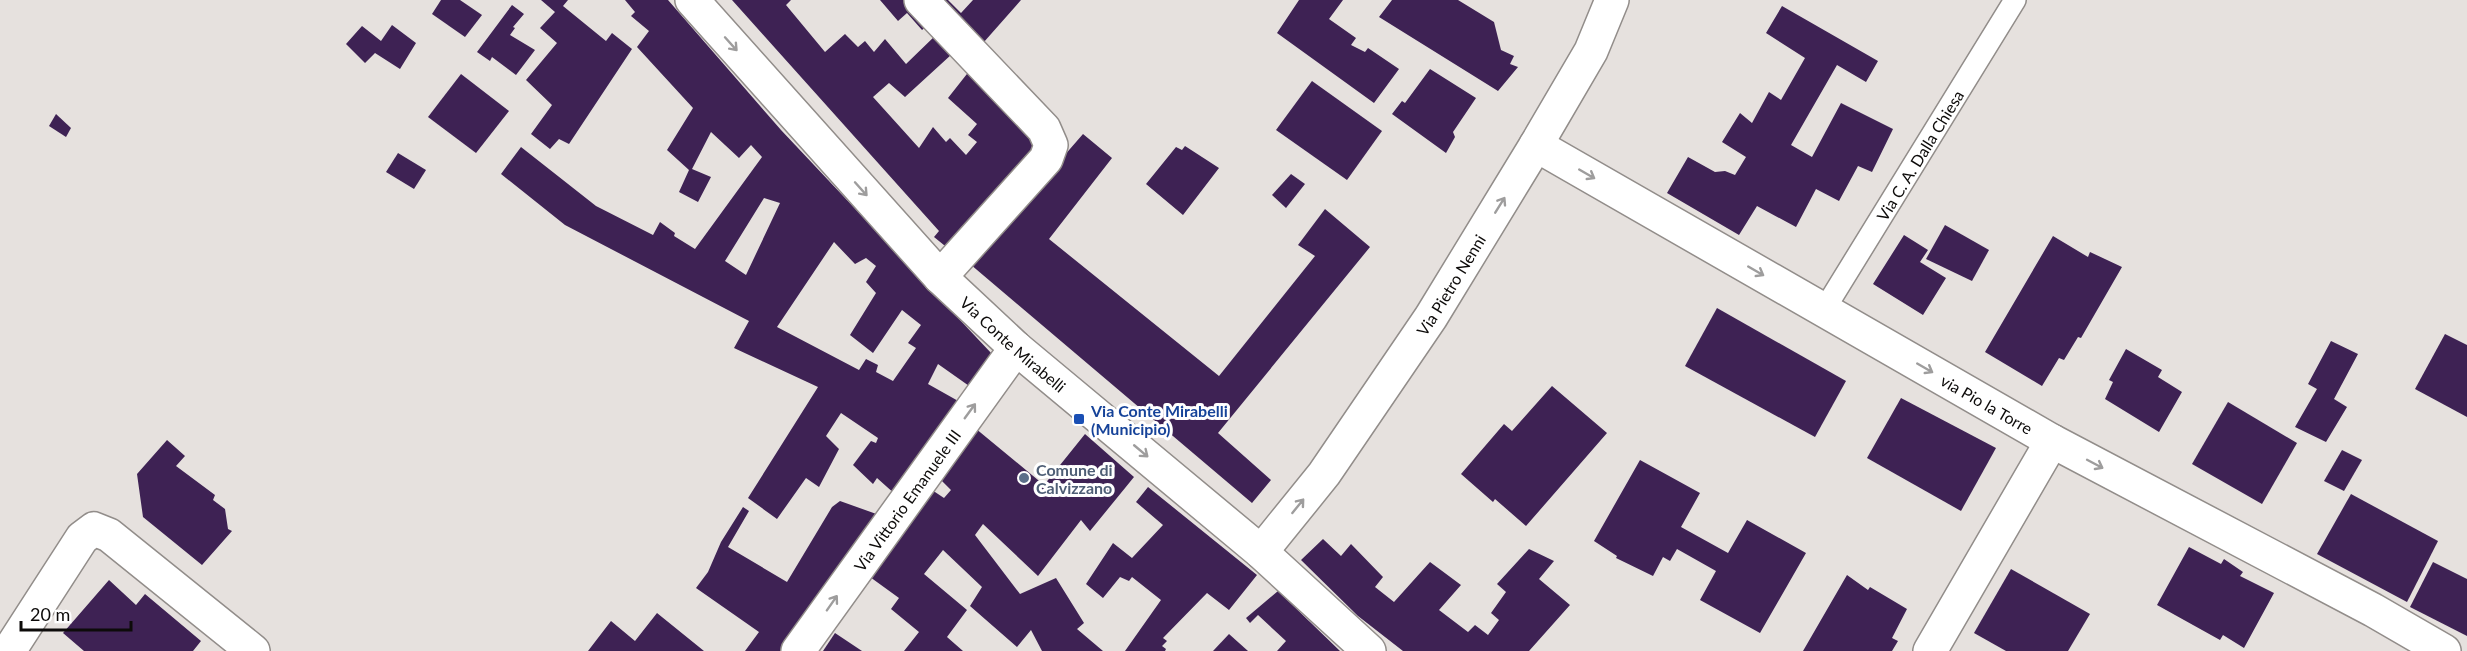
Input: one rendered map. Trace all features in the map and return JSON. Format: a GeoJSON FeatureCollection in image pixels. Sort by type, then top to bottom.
{"type":"FeatureCollection","features":[{"type":"Feature","properties":{"kind":"street","name":"Via Conte Mirabelli"},"geometry":{"type":"LineString","coordinates":[[692,0],[940,277],[1016,348],[1261,552],[1369,651]]}},
{"type":"Feature","properties":{"kind":"street"},"geometry":{"type":"LineString","coordinates":[[921,0],[1044,129],[1051,146],[1046,159],[940,277]]}},
{"type":"Feature","properties":{"kind":"street","name":"Via Pietro Nenni"},"geometry":{"type":"LineString","coordinates":[[1261,552],[1324,474],[1424,327],[1591,51],[1612,0]]}},
{"type":"Feature","properties":{"kind":"street","name":"via Pio la Torre"},"geometry":{"type":"LineString","coordinates":[[1536,145],[2052,441],[2373,610],[2444,651]]}},
{"type":"Feature","properties":{"kind":"street","name":"Via Vittorio Emanuele III"},"geometry":{"type":"LineString","coordinates":[[798,651],[1016,348]]}},
{"type":"Feature","properties":{"kind":"street"},"geometry":{"type":"LineString","coordinates":[[1930,651],[2052,441]]}},
{"type":"Feature","properties":{"kind":"street"},"geometry":{"type":"LineString","coordinates":[[9,651],[82,538],[94,529],[110,535],[253,651]]}},
{"type":"Feature","properties":{"kind":"lane","name":"Via C. A. Dalla Chiesa"},"geometry":{"type":"LineString","coordinates":[[1824,310],[2015,0]]}},
{"type":"Feature","properties":{"kind":"building"},"geometry":{"type":"Polygon","coordinates":[[[441,0],[460,0],[482,15],[465,37],[432,14],[441,0]]]}},
{"type":"Feature","properties":{"kind":"building"},"geometry":{"type":"Polygon","coordinates":[[[541,0],[568,0],[563,6],[606,41],[612,33],[632,49],[569,144],[559,139],[550,149],[531,134],[552,105],[526,80],[557,43],[540,28],[555,12],[541,0]]]}},
{"type":"Feature","properties":{"kind":"building"},"geometry":{"type":"Polygon","coordinates":[[[625,0],[668,0],[781,130],[992,354],[972,388],[938,364],[928,384],[960,402],[896,495],[877,478],[873,484],[853,465],[871,441],[876,443],[878,438],[841,413],[826,436],[839,449],[819,487],[806,478],[777,519],[748,498],[818,387],[734,348],[749,321],[565,225],[501,174],[521,147],[596,206],[653,235],[660,222],[675,233],[674,236],[695,249],[762,157],[751,145],[739,158],[711,132],[692,169],[711,177],[698,202],[679,192],[689,170],[667,150],[693,108],[637,47],[649,31],[631,16],[635,12],[625,0]],[[764,198],[725,261],[746,275],[780,203],[764,198]],[[834,242],[777,327],[859,370],[866,359],[878,365],[876,372],[893,381],[916,348],[908,343],[921,325],[902,310],[873,353],[850,335],[876,293],[866,282],[876,266],[866,258],[855,264],[834,242]]]}},
{"type":"Feature","properties":{"kind":"building"},"geometry":{"type":"Polygon","coordinates":[[[732,0],[791,0],[786,5],[825,52],[845,34],[858,47],[865,41],[874,52],[885,39],[906,64],[937,34],[952,54],[905,97],[889,83],[873,97],[919,148],[933,127],[946,142],[950,138],[966,155],[977,142],[968,135],[977,124],[948,98],[974,65],[1039,149],[955,254],[934,237],[939,231],[732,0]]]}},
{"type":"Feature","properties":{"kind":"building"},"geometry":{"type":"Polygon","coordinates":[[[880,0],[908,0],[929,24],[922,30],[907,13],[898,21],[880,0]]]}},
{"type":"Feature","properties":{"kind":"building"},"geometry":{"type":"Polygon","coordinates":[[[927,0],[948,0],[961,13],[973,0],[1021,0],[976,51],[927,0]]]}},
{"type":"Feature","properties":{"kind":"building"},"geometry":{"type":"Polygon","coordinates":[[[1299,0],[1343,0],[1329,19],[1356,38],[1351,45],[1365,52],[1368,48],[1399,69],[1374,103],[1277,33],[1299,0]]]}},
{"type":"Feature","properties":{"kind":"building"},"geometry":{"type":"Polygon","coordinates":[[[1392,0],[1458,0],[1494,22],[1501,50],[1514,56],[1510,64],[1518,67],[1498,91],[1379,17],[1392,0]]]}},
{"type":"Feature","properties":{"kind":"building"},"geometry":{"type":"Polygon","coordinates":[[[512,5],[524,14],[513,27],[515,28],[510,35],[535,50],[516,75],[492,57],[490,61],[477,52],[512,5]]]}},
{"type":"Feature","properties":{"kind":"building"},"geometry":{"type":"Polygon","coordinates":[[[1782,6],[1878,61],[1866,82],[1837,65],[1791,145],[1812,157],[1841,103],[1893,129],[1872,172],[1858,166],[1839,201],[1816,189],[1796,227],[1757,206],[1739,235],[1667,193],[1688,157],[1715,172],[1725,171],[1735,175],[1746,157],[1722,142],[1740,113],[1752,123],[1769,92],[1781,100],[1805,58],[1766,33],[1782,6]]]}},
{"type":"Feature","properties":{"kind":"building"},"geometry":{"type":"Polygon","coordinates":[[[392,25],[416,43],[400,69],[375,53],[365,63],[346,44],[362,26],[381,41],[392,25]]]}},
{"type":"Feature","properties":{"kind":"building"},"geometry":{"type":"Polygon","coordinates":[[[1430,69],[1476,98],[1453,132],[1455,137],[1446,153],[1392,114],[1402,101],[1405,103],[1430,69]]]}},
{"type":"Feature","properties":{"kind":"building"},"geometry":{"type":"Polygon","coordinates":[[[461,74],[509,111],[476,153],[428,117],[461,74]]]}},
{"type":"Feature","properties":{"kind":"building"},"geometry":{"type":"Polygon","coordinates":[[[1312,81],[1382,131],[1347,180],[1276,130],[1312,81]]]}},
{"type":"Feature","properties":{"kind":"building"},"geometry":{"type":"Polygon","coordinates":[[[56,114],[71,128],[66,137],[49,126],[56,114]]]}},
{"type":"Feature","properties":{"kind":"building"},"geometry":{"type":"Polygon","coordinates":[[[1083,134],[1112,158],[1049,239],[1219,376],[1315,256],[1298,245],[1325,209],[1370,247],[1218,433],[1271,480],[1252,503],[970,264],[1083,134]]]}},
{"type":"Feature","properties":{"kind":"building"},"geometry":{"type":"Polygon","coordinates":[[[1185,146],[1219,168],[1183,215],[1146,184],[1176,147],[1182,150],[1185,146]]]}},
{"type":"Feature","properties":{"kind":"building"},"geometry":{"type":"Polygon","coordinates":[[[398,153],[426,170],[414,189],[386,172],[398,153]]]}},
{"type":"Feature","properties":{"kind":"building"},"geometry":{"type":"Polygon","coordinates":[[[1291,174],[1305,184],[1286,208],[1272,195],[1291,174]]]}},
{"type":"Feature","properties":{"kind":"building"},"geometry":{"type":"Polygon","coordinates":[[[1945,225],[1989,250],[1972,281],[1926,259],[1945,225]]]}},
{"type":"Feature","properties":{"kind":"building"},"geometry":{"type":"Polygon","coordinates":[[[1904,235],[1928,250],[1920,262],[1946,278],[1923,315],[1873,284],[1904,235]]]}},
{"type":"Feature","properties":{"kind":"building"},"geometry":{"type":"Polygon","coordinates":[[[2053,236],[2088,257],[2090,252],[2122,267],[2081,338],[2078,337],[2064,360],[2059,358],[2042,386],[1985,352],[2053,236]]]}},
{"type":"Feature","properties":{"kind":"building"},"geometry":{"type":"Polygon","coordinates":[[[1717,308],[1846,381],[1815,437],[1685,366],[1717,308]]]}},
{"type":"Feature","properties":{"kind":"building"},"geometry":{"type":"Polygon","coordinates":[[[2445,334],[2467,345],[2467,417],[2415,389],[2445,334]]]}},
{"type":"Feature","properties":{"kind":"building"},"geometry":{"type":"Polygon","coordinates":[[[2331,341],[2358,354],[2334,399],[2347,407],[2326,442],[2295,427],[2317,389],[2308,384],[2331,341]]]}},
{"type":"Feature","properties":{"kind":"building"},"geometry":{"type":"Polygon","coordinates":[[[2126,349],[2162,370],[2158,377],[2182,392],[2159,432],[2105,399],[2113,382],[2109,380],[2126,349]]]}},
{"type":"Feature","properties":{"kind":"building"},"geometry":{"type":"Polygon","coordinates":[[[1552,386],[1607,433],[1526,526],[1495,499],[1493,502],[1461,474],[1504,424],[1512,431],[1552,386]]]}},
{"type":"Feature","properties":{"kind":"building"},"geometry":{"type":"Polygon","coordinates":[[[1901,398],[1996,448],[1961,511],[1867,458],[1901,398]]]}},
{"type":"Feature","properties":{"kind":"building"},"geometry":{"type":"Polygon","coordinates":[[[2228,402],[2297,443],[2262,504],[2192,464],[2228,402]]]}},
{"type":"Feature","properties":{"kind":"building"},"geometry":{"type":"Polygon","coordinates":[[[975,428],[1044,485],[1085,434],[1134,477],[1090,531],[1081,520],[1038,576],[983,524],[975,535],[1020,594],[1056,578],[1084,623],[1077,629],[1103,651],[1042,651],[1031,630],[1017,647],[970,606],[982,587],[943,550],[924,574],[967,610],[947,637],[963,651],[904,651],[919,632],[891,609],[899,598],[870,577],[932,490],[944,498],[951,490],[939,478],[975,428]]]}},
{"type":"Feature","properties":{"kind":"building"},"geometry":{"type":"Polygon","coordinates":[[[167,440],[185,456],[176,466],[215,495],[213,500],[225,509],[228,529],[232,531],[202,565],[143,517],[137,474],[167,440]]]}},
{"type":"Feature","properties":{"kind":"building"},"geometry":{"type":"Polygon","coordinates":[[[2342,450],[2362,460],[2344,491],[2324,481],[2342,450]]]}},
{"type":"Feature","properties":{"kind":"building"},"geometry":{"type":"Polygon","coordinates":[[[1640,460],[1700,493],[1681,527],[1728,553],[1747,520],[1806,553],[1760,633],[1700,600],[1716,571],[1677,549],[1670,561],[1663,557],[1653,576],[1616,558],[1617,556],[1594,541],[1640,460]]]}},
{"type":"Feature","properties":{"kind":"building"},"geometry":{"type":"Polygon","coordinates":[[[1148,487],[1257,575],[1229,610],[1207,593],[1163,638],[1167,641],[1162,646],[1166,649],[1165,651],[1125,651],[1161,600],[1132,577],[1129,581],[1120,577],[1103,598],[1086,584],[1113,543],[1132,558],[1163,525],[1136,502],[1148,487]]]}},
{"type":"Feature","properties":{"kind":"building"},"geometry":{"type":"Polygon","coordinates":[[[2351,494],[2438,541],[2407,602],[2317,554],[2351,494]]]}},
{"type":"Feature","properties":{"kind":"building"},"geometry":{"type":"Polygon","coordinates":[[[840,501],[882,516],[785,651],[745,651],[759,632],[696,588],[708,572],[721,542],[743,507],[749,511],[728,547],[787,582],[832,507],[840,501]]]}},
{"type":"Feature","properties":{"kind":"building"},"geometry":{"type":"Polygon","coordinates":[[[1323,539],[1341,556],[1351,544],[1383,577],[1375,587],[1394,602],[1430,562],[1461,585],[1439,610],[1468,632],[1475,625],[1488,635],[1499,620],[1491,613],[1506,592],[1497,584],[1529,549],[1554,561],[1539,579],[1570,605],[1529,651],[1403,651],[1358,616],[1301,560],[1323,539]]]}},
{"type":"Feature","properties":{"kind":"building"},"geometry":{"type":"Polygon","coordinates":[[[2189,547],[2221,564],[2224,559],[2243,572],[2240,576],[2274,593],[2244,648],[2223,635],[2220,640],[2157,605],[2189,547]]]}},
{"type":"Feature","properties":{"kind":"building"},"geometry":{"type":"Polygon","coordinates":[[[2433,562],[2467,579],[2467,636],[2410,607],[2433,562]]]}},
{"type":"Feature","properties":{"kind":"building"},"geometry":{"type":"Polygon","coordinates":[[[2011,569],[2090,614],[2068,651],[2006,651],[1974,633],[2011,569]]]}},
{"type":"Feature","properties":{"kind":"building"},"geometry":{"type":"Polygon","coordinates":[[[1847,575],[1868,590],[1870,587],[1907,609],[1892,638],[1898,641],[1892,651],[1803,651],[1847,575]]]}},
{"type":"Feature","properties":{"kind":"building"},"geometry":{"type":"Polygon","coordinates":[[[109,580],[136,605],[145,594],[201,641],[193,651],[84,651],[63,633],[109,580]]]}},
{"type":"Feature","properties":{"kind":"building"},"geometry":{"type":"Polygon","coordinates":[[[1278,591],[1340,651],[1277,651],[1286,641],[1258,615],[1250,623],[1246,618],[1278,591]]]}},
{"type":"Feature","properties":{"kind":"building"},"geometry":{"type":"Polygon","coordinates":[[[657,613],[704,651],[588,651],[611,621],[635,641],[657,613]]]}},
{"type":"Feature","properties":{"kind":"building"},"geometry":{"type":"Polygon","coordinates":[[[835,633],[862,651],[823,651],[835,633]]]}},
{"type":"Feature","properties":{"kind":"building"},"geometry":{"type":"Polygon","coordinates":[[[1229,634],[1248,651],[1213,651],[1229,634]]]}},
{"type":"Feature","properties":{"kind":"place","name":"Via Conte Mirabelli (Municipio)"},"geometry":{"type":"Point","coordinates":[1079,419]}},
{"type":"Feature","properties":{"kind":"place","name":"Comune di Calvizzano"},"geometry":{"type":"Point","coordinates":[1024,478]}}]}
